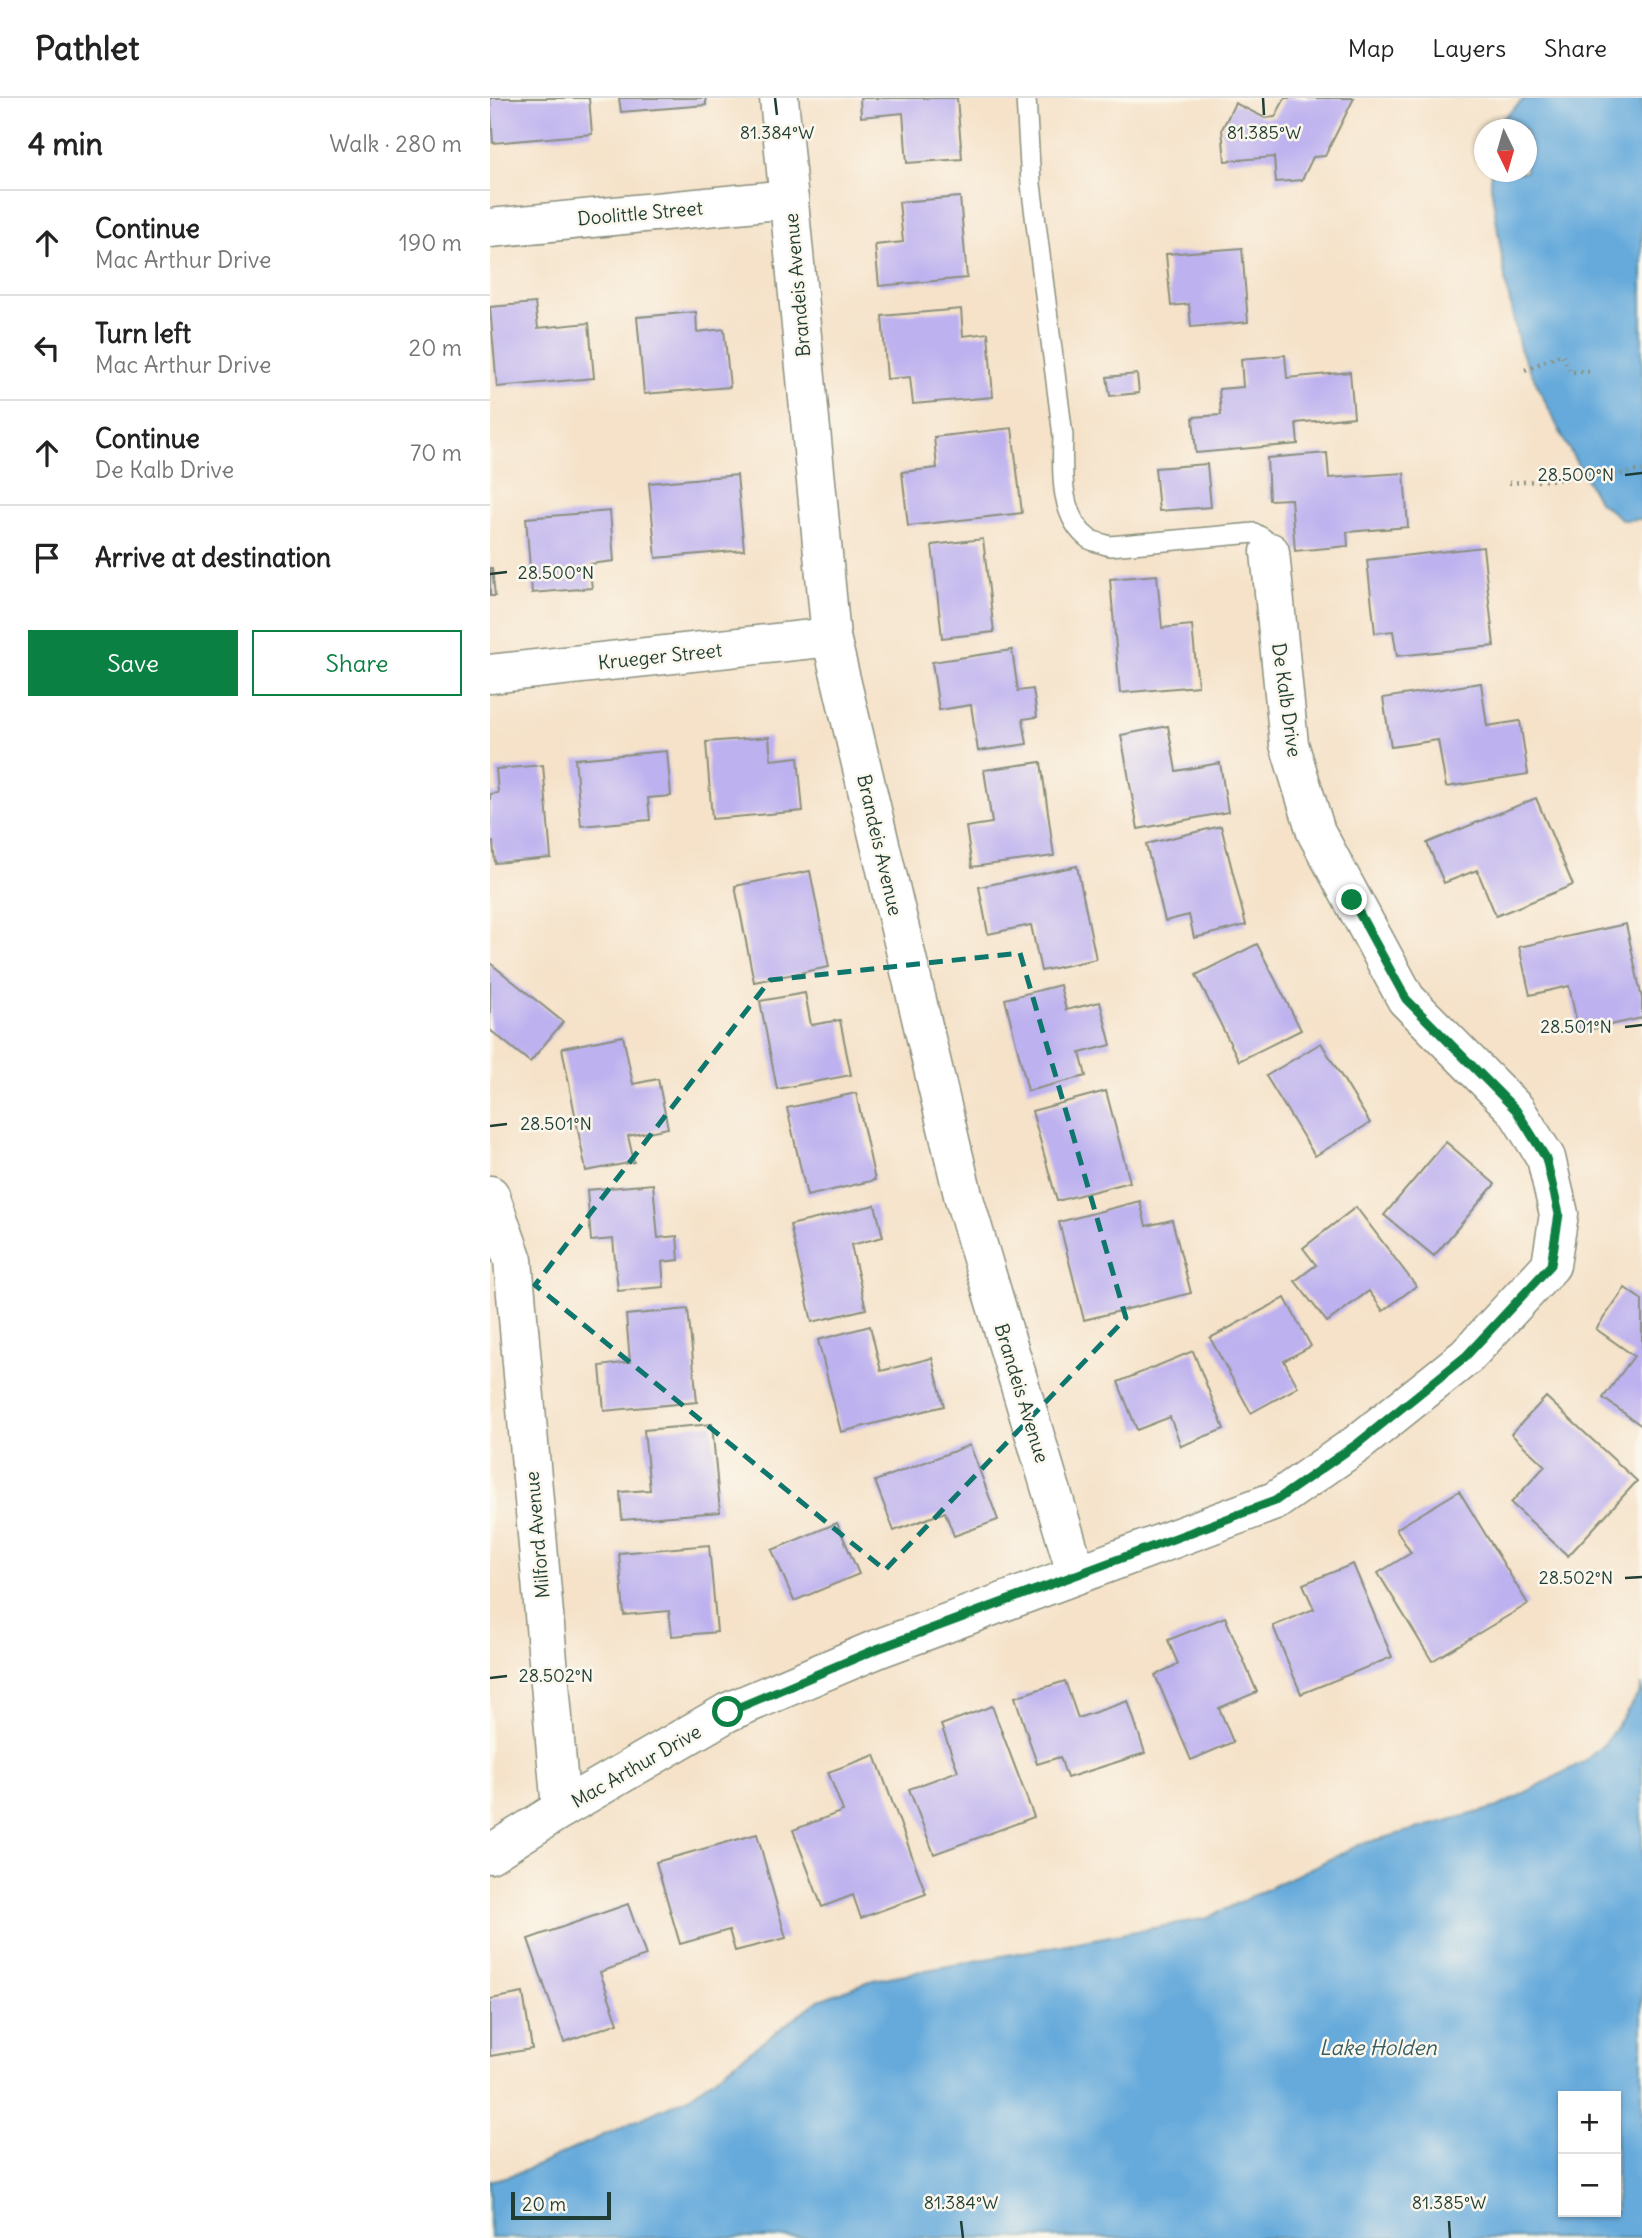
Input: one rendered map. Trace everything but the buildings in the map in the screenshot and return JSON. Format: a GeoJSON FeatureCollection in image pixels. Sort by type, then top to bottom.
{"type":"FeatureCollection","features":[{"type":"Feature","properties":{"kind":"street","name":"Brandeis Avenue"},"geometry":{"type":"LineString","coordinates":[[779,98],[831,637],[963,1195],[1076,1573]]}},
{"type":"Feature","properties":{"kind":"street","name":"Doolittle Street"},"geometry":{"type":"LineString","coordinates":[[490,228],[789,199]]}},
{"type":"Feature","properties":{"kind":"street","name":"De Kalb Drive"},"geometry":{"type":"LineString","coordinates":[[1270,552],[1289,744],[1316,832],[1406,999],[1516,1110],[1546,1158],[1553,1187]]}},
{"type":"Feature","properties":{"kind":"street","name":"Krueger Street"},"geometry":{"type":"LineString","coordinates":[[490,674],[831,637]]}},
{"type":"Feature","properties":{"kind":"street","name":"Mac Arthur Drive"},"geometry":{"type":"LineString","coordinates":[[490,1854],[561,1809],[728,1712],[877,1649],[1275,1501],[1367,1436],[1466,1356],[1551,1265],[1559,1214],[1553,1187]]}},
{"type":"Feature","properties":{"kind":"street","name":"Milford Avenue"},"geometry":{"type":"LineString","coordinates":[[490,1195],[513,1260],[561,1809]]}},
{"type":"Feature","properties":{"kind":"lane"},"geometry":{"type":"LineString","coordinates":[[1026,98],[1031,184],[1063,436],[1062,477],[1072,519],[1090,539],[1110,546],[1254,533],[1263,538],[1270,552]]}},
{"type":"Feature","properties":{"kind":"path"},"geometry":{"type":"LineString","coordinates":[[1525,370],[1562,354],[1570,373],[1592,370]]}},
{"type":"Feature","properties":{"kind":"path"},"geometry":{"type":"LineString","coordinates":[[1508,483],[1616,475],[1642,470]]}},
{"type":"Feature","properties":{"kind":"highlighted area"},"geometry":{"type":"Polygon","coordinates":[[[1020,953],[1126,1318],[885,1570],[535,1285],[770,980],[1020,953]]]}},
{"type":"Feature","properties":{"kind":"water"},"geometry":{"type":"Polygon","coordinates":[[[1525,98],[1642,98],[1642,519],[1623,520],[1598,501],[1565,442],[1520,349],[1506,284],[1490,182],[1537,182],[1537,119],[1502,119],[1525,98]]]}},
{"type":"Feature","properties":{"kind":"water","name":"Lake Holden"},"geometry":{"type":"Polygon","coordinates":[[[1642,1684],[1642,2238],[490,2238],[490,2181],[522,2172],[689,2097],[819,2000],[873,1980],[1207,1918],[1361,1844],[1498,1807],[1585,1761],[1605,1743],[1640,1692],[1642,1684]]]}},
{"type":"Feature","properties":{"kind":"route"},"geometry":{"type":"LineString","coordinates":[[728,1712],[877,1649],[1275,1501],[1357,1444],[1466,1356],[1551,1265],[1559,1214],[1546,1158],[1516,1110],[1406,999],[1352,900]]}}]}
